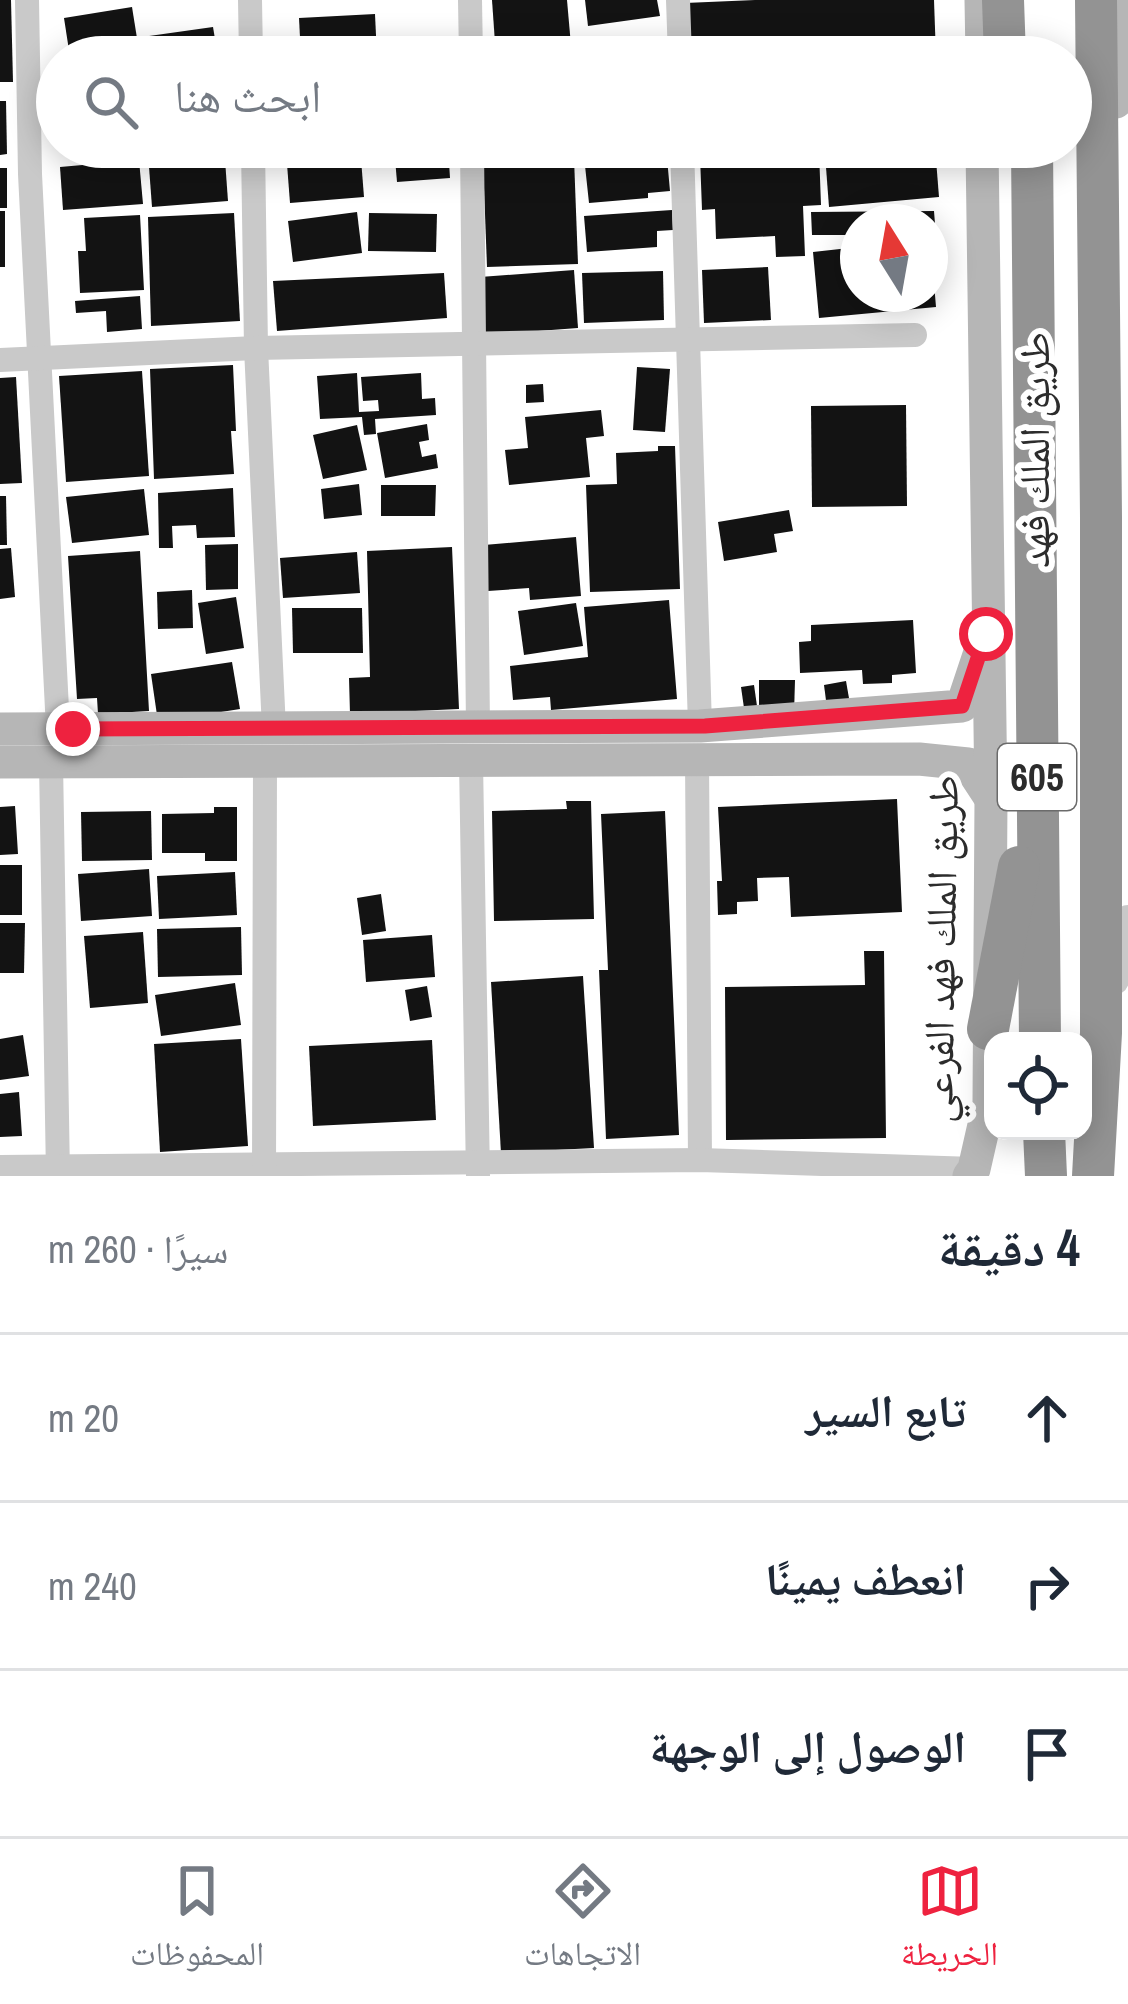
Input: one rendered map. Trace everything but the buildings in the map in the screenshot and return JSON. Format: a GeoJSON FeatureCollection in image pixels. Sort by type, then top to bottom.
{"type":"FeatureCollection","features":[{"type":"Feature","properties":{"kind":"highway"},"geometry":{"type":"LineString","coordinates":[[1003,0],[1004,36]]}},
{"type":"Feature","properties":{"kind":"highway"},"geometry":{"type":"LineString","coordinates":[[1031,0],[1032,36]]}},
{"type":"Feature","properties":{"kind":"highway","name":"طريق الملك فهد"},"geometry":{"type":"LineString","coordinates":[[1093,1176],[1101,1033],[1096,0]]}},
{"type":"Feature","properties":{"kind":"highway"},"geometry":{"type":"LineString","coordinates":[[1010,168],[1035,513]]}},
{"type":"Feature","properties":{"kind":"highway","name":"طريق الملك فهد"},"geometry":{"type":"LineString","coordinates":[[1032,168],[1037,1032]]}},
{"type":"Feature","properties":{"kind":"highway"},"geometry":{"type":"LineString","coordinates":[[988,1029],[1036,778]]}},
{"type":"Feature","properties":{"kind":"highway"},"geometry":{"type":"LineString","coordinates":[[1044,1140],[1046,1176]]}},
{"type":"Feature","properties":{"kind":"main road"},"geometry":{"type":"LineString","coordinates":[[981,0],[982,36]]}},
{"type":"Feature","properties":{"kind":"main road"},"geometry":{"type":"LineString","coordinates":[[1101,518],[1120,0]]}},
{"type":"Feature","properties":{"kind":"main road","name":"طريق الملك فهد الفرعي"},"geometry":{"type":"LineString","coordinates":[[972,1173],[989,1103],[991,799],[982,168]]}},
{"type":"Feature","properties":{"kind":"main road"},"geometry":{"type":"LineString","coordinates":[[698,743],[962,706],[986,634]]}},
{"type":"Feature","properties":{"kind":"main road"},"geometry":{"type":"LineString","coordinates":[[0,729],[54,745],[698,743],[968,764],[991,799]]}},
{"type":"Feature","properties":{"kind":"main road"},"geometry":{"type":"LineString","coordinates":[[0,762],[54,745]]}},
{"type":"Feature","properties":{"kind":"main road"},"geometry":{"type":"LineString","coordinates":[[1096,1112],[1105,1176]]}},
{"type":"Feature","properties":{"kind":"main road"},"geometry":{"type":"LineString","coordinates":[[1027,1176],[1029,1140]]}},
{"type":"Feature","properties":{"kind":"street"},"geometry":{"type":"LineString","coordinates":[[27,0],[54,745],[58,1171]]}},
{"type":"Feature","properties":{"kind":"street"},"geometry":{"type":"LineString","coordinates":[[250,0],[251,36]]}},
{"type":"Feature","properties":{"kind":"street"},"geometry":{"type":"LineString","coordinates":[[470,0],[471,36]]}},
{"type":"Feature","properties":{"kind":"street"},"geometry":{"type":"LineString","coordinates":[[678,0],[679,36]]}},
{"type":"Feature","properties":{"kind":"street"},"geometry":{"type":"LineString","coordinates":[[253,168],[270,745],[264,1170]]}},
{"type":"Feature","properties":{"kind":"street"},"geometry":{"type":"LineString","coordinates":[[472,168],[475,344],[469,744],[478,1170]]}},
{"type":"Feature","properties":{"kind":"street"},"geometry":{"type":"LineString","coordinates":[[683,168],[698,743],[700,1160]]}},
{"type":"Feature","properties":{"kind":"street"},"geometry":{"type":"LineString","coordinates":[[0,360],[256,348],[915,335]]}},
{"type":"Feature","properties":{"kind":"street"},"geometry":{"type":"LineString","coordinates":[[1101,1033],[1128,920]]}},
{"type":"Feature","properties":{"kind":"street"},"geometry":{"type":"LineString","coordinates":[[0,1167],[58,1171],[478,1170],[700,1160],[972,1173]]}},
{"type":"Feature","properties":{"kind":"route"},"geometry":{"type":"LineString","coordinates":[[73,729],[705,726],[922,712],[962,706],[986,634]]}}]}
